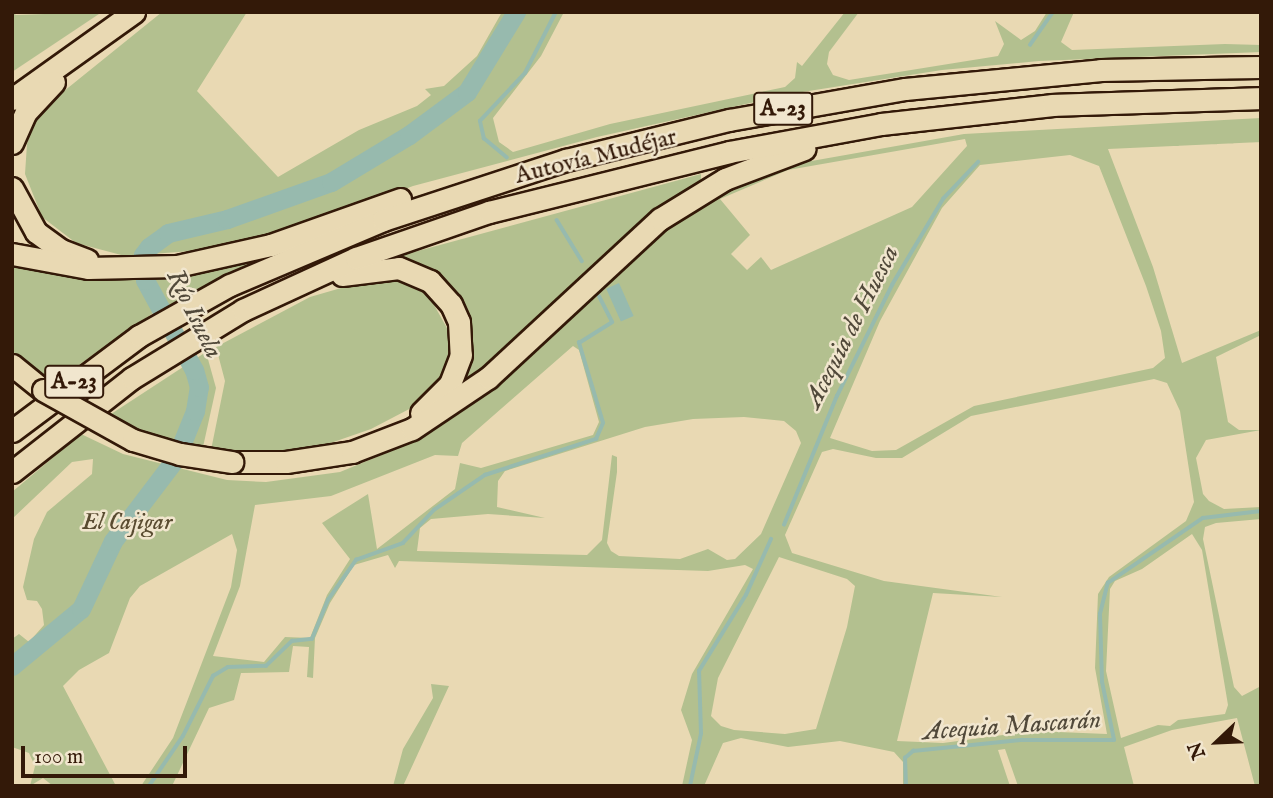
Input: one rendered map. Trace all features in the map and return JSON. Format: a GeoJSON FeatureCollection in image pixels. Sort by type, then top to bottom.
{"type":"FeatureCollection","features":[{"type":"Feature","properties":{"kind":"highway"},"geometry":{"type":"LineString","coordinates":[[12,99],[134,12]]}},
{"type":"Feature","properties":{"kind":"highway"},"geometry":{"type":"LineString","coordinates":[[12,143],[33,102],[85,58],[97,38]]}},
{"type":"Feature","properties":{"kind":"highway","name":"Autovía Mudéjar"},"geometry":{"type":"LineString","coordinates":[[12,431],[139,336],[208,296],[406,211],[606,150],[812,104],[952,83],[1101,70],[1261,67]]}},
{"type":"Feature","properties":{"kind":"highway"},"geometry":{"type":"LineString","coordinates":[[12,86],[35,70],[55,68]]}},
{"type":"Feature","properties":{"kind":"highway","name":"Autovía Mudéjar"},"geometry":{"type":"LineString","coordinates":[[12,472],[155,362],[243,310],[356,258],[502,209],[741,149],[940,116],[1109,101],[1261,98]]}},
{"type":"Feature","properties":{"kind":"highway"},"geometry":{"type":"LineString","coordinates":[[13,369],[43,390],[133,440],[180,454],[232,462],[286,462],[331,455],[392,439],[459,400],[531,339],[630,243],[706,188],[786,154],[837,141],[926,128],[940,116]]}},
{"type":"Feature","properties":{"kind":"highway"},"geometry":{"type":"LineString","coordinates":[[12,254],[106,269],[177,266],[224,257],[493,170],[589,144],[606,150]]}},
{"type":"Feature","properties":{"kind":"highway"},"geometry":{"type":"LineString","coordinates":[[12,188],[23,215],[43,239],[106,269]]}},
{"type":"Feature","properties":{"kind":"highway"},"geometry":{"type":"LineString","coordinates":[[243,310],[256,314],[330,279],[387,267],[421,276],[451,304],[461,335],[461,355],[443,393],[402,426],[331,455]]}},
{"type":"Feature","properties":{"kind":"green space"},"geometry":{"type":"Polygon","coordinates":[[[12,12],[16,15],[102,12],[12,72],[12,12]]]}},
{"type":"Feature","properties":{"kind":"green space"},"geometry":{"type":"Polygon","coordinates":[[[162,12],[247,12],[197,91],[278,177],[359,130],[417,106],[431,95],[425,89],[444,86],[477,56],[502,12],[564,12],[541,56],[493,118],[499,142],[513,152],[610,124],[785,87],[795,78],[797,62],[802,66],[845,12],[859,12],[829,52],[827,64],[833,75],[849,80],[998,56],[1004,44],[995,21],[1021,40],[1035,31],[1047,12],[1074,12],[1061,42],[1072,50],[1225,44],[1261,45],[1261,52],[1039,61],[942,70],[796,93],[597,137],[413,186],[314,224],[218,249],[125,256],[76,243],[42,217],[25,174],[27,144],[33,122],[48,104],[162,12]]]}},
{"type":"Feature","properties":{"kind":"green space","name":"El Cajigar"},"geometry":{"type":"Polygon","coordinates":[[[1261,118],[1261,142],[1108,149],[1153,267],[1182,363],[1261,330],[1261,335],[1216,357],[1228,422],[1239,430],[1261,430],[1206,440],[1196,458],[1203,494],[1209,501],[1224,509],[1261,507],[1261,519],[1216,523],[1205,527],[1203,539],[1234,687],[1242,696],[1261,686],[1261,786],[1255,786],[1237,718],[1172,730],[1124,747],[1134,786],[1018,786],[1005,749],[998,750],[1010,786],[903,786],[903,762],[894,752],[840,741],[788,747],[741,738],[723,743],[704,786],[682,786],[692,740],[681,710],[692,674],[753,569],[745,565],[708,571],[399,561],[395,568],[388,555],[354,565],[330,603],[315,638],[313,678],[307,677],[309,647],[293,646],[289,672],[241,673],[234,700],[209,708],[172,786],[141,786],[173,738],[231,587],[237,550],[232,534],[140,586],[130,598],[109,653],[79,670],[63,686],[116,786],[53,786],[43,778],[30,786],[35,766],[29,753],[12,747],[12,639],[19,634],[29,642],[44,625],[42,609],[37,601],[27,600],[23,587],[34,539],[47,512],[92,474],[93,459],[72,462],[12,519],[12,492],[81,434],[123,454],[227,480],[266,482],[340,472],[413,442],[474,403],[512,372],[653,235],[727,189],[789,165],[964,134],[1261,118]],[[965,139],[788,170],[720,199],[750,235],[731,254],[747,270],[761,257],[771,270],[912,207],[967,146],[965,139]],[[1070,155],[980,165],[942,208],[880,321],[830,438],[872,451],[896,450],[974,406],[1153,368],[1165,358],[1161,331],[1146,286],[1099,166],[1070,155]],[[573,346],[462,443],[458,456],[435,455],[331,496],[255,505],[240,586],[213,656],[264,662],[285,637],[310,638],[327,595],[350,559],[322,523],[368,494],[377,549],[455,489],[460,463],[481,468],[593,435],[599,422],[579,350],[573,346]],[[1154,379],[971,416],[902,458],[876,458],[833,449],[822,452],[785,535],[792,553],[884,581],[1002,597],[933,593],[897,741],[943,743],[1034,731],[1107,734],[1095,668],[1098,594],[1109,577],[1186,521],[1194,502],[1180,411],[1167,383],[1154,379]],[[744,417],[693,419],[645,427],[505,471],[498,481],[497,507],[545,518],[488,514],[431,519],[420,528],[417,551],[587,555],[602,540],[612,455],[617,457],[617,472],[607,543],[611,551],[619,556],[680,559],[708,549],[727,560],[735,559],[761,534],[801,443],[796,431],[784,421],[744,417]],[[1192,534],[1142,569],[1115,581],[1110,589],[1106,671],[1121,738],[1158,725],[1170,726],[1178,720],[1225,714],[1228,705],[1202,550],[1192,534]],[[779,557],[718,678],[711,716],[721,726],[734,730],[785,734],[816,729],[847,627],[855,586],[847,579],[779,557]]]}},
{"type":"Feature","properties":{"kind":"green space"},"geometry":{"type":"Polygon","coordinates":[[[701,174],[701,180],[637,225],[461,388],[473,344],[466,310],[439,275],[404,260],[403,255],[701,174]]]}},
{"type":"Feature","properties":{"kind":"green space"},"geometry":{"type":"Polygon","coordinates":[[[277,252],[153,313],[53,383],[12,351],[12,263],[277,252]]]}},
{"type":"Feature","properties":{"kind":"green space"},"geometry":{"type":"Polygon","coordinates":[[[379,277],[399,280],[429,296],[452,337],[443,376],[415,406],[371,429],[322,446],[266,452],[211,450],[225,381],[216,347],[310,297],[379,277]]]}},
{"type":"Feature","properties":{"kind":"green space"},"geometry":{"type":"Polygon","coordinates":[[[206,352],[216,388],[203,447],[149,434],[108,416],[206,352]]]}},
{"type":"Feature","properties":{"kind":"green space"},"geometry":{"type":"Polygon","coordinates":[[[431,684],[449,686],[403,786],[393,786],[403,749],[433,698],[431,684]]]}},
{"type":"Feature","properties":{"kind":"water"},"geometry":{"type":"Polygon","coordinates":[[[619,283],[634,316],[621,322],[606,289],[619,283]]]}},
{"type":"Feature","properties":{"kind":"waterway","name":"Río Isuela"},"geometry":{"type":"LineString","coordinates":[[12,666],[81,609],[113,541],[176,458],[195,411],[199,387],[194,370],[145,280],[143,255],[149,247],[168,233],[227,219],[331,182],[409,135],[467,92],[516,12]]}},
{"type":"Feature","properties":{"kind":"waterway"},"geometry":{"type":"LineString","coordinates":[[507,158],[484,139],[480,121],[525,73],[556,12]]}},
{"type":"Feature","properties":{"kind":"waterway","name":"Acequia de Huesca"},"geometry":{"type":"LineString","coordinates":[[1030,45],[1053,12]]}},
{"type":"Feature","properties":{"kind":"waterway","name":"Acequia de Huesca"},"geometry":{"type":"LineString","coordinates":[[784,525],[837,396],[892,285],[943,199],[978,162]]}},
{"type":"Feature","properties":{"kind":"waterway"},"geometry":{"type":"LineString","coordinates":[[557,220],[582,261]]}},
{"type":"Feature","properties":{"kind":"waterway"},"geometry":{"type":"LineString","coordinates":[[149,786],[183,736],[213,676],[228,667],[266,666],[292,641],[312,639],[328,600],[356,560],[403,543],[434,510],[485,475],[596,439],[603,423],[579,343],[612,322],[599,297]]}},
{"type":"Feature","properties":{"kind":"waterway","name":"Acequia Mascarán"},"geometry":{"type":"LineString","coordinates":[[906,786],[905,758],[913,751],[1022,740],[1114,740],[1102,682],[1100,614],[1108,583],[1203,518],[1261,511]]}},
{"type":"Feature","properties":{"kind":"waterway","name":"Acequia de Huesca"},"geometry":{"type":"LineString","coordinates":[[690,786],[701,734],[699,671],[746,595],[771,539]]}}]}
